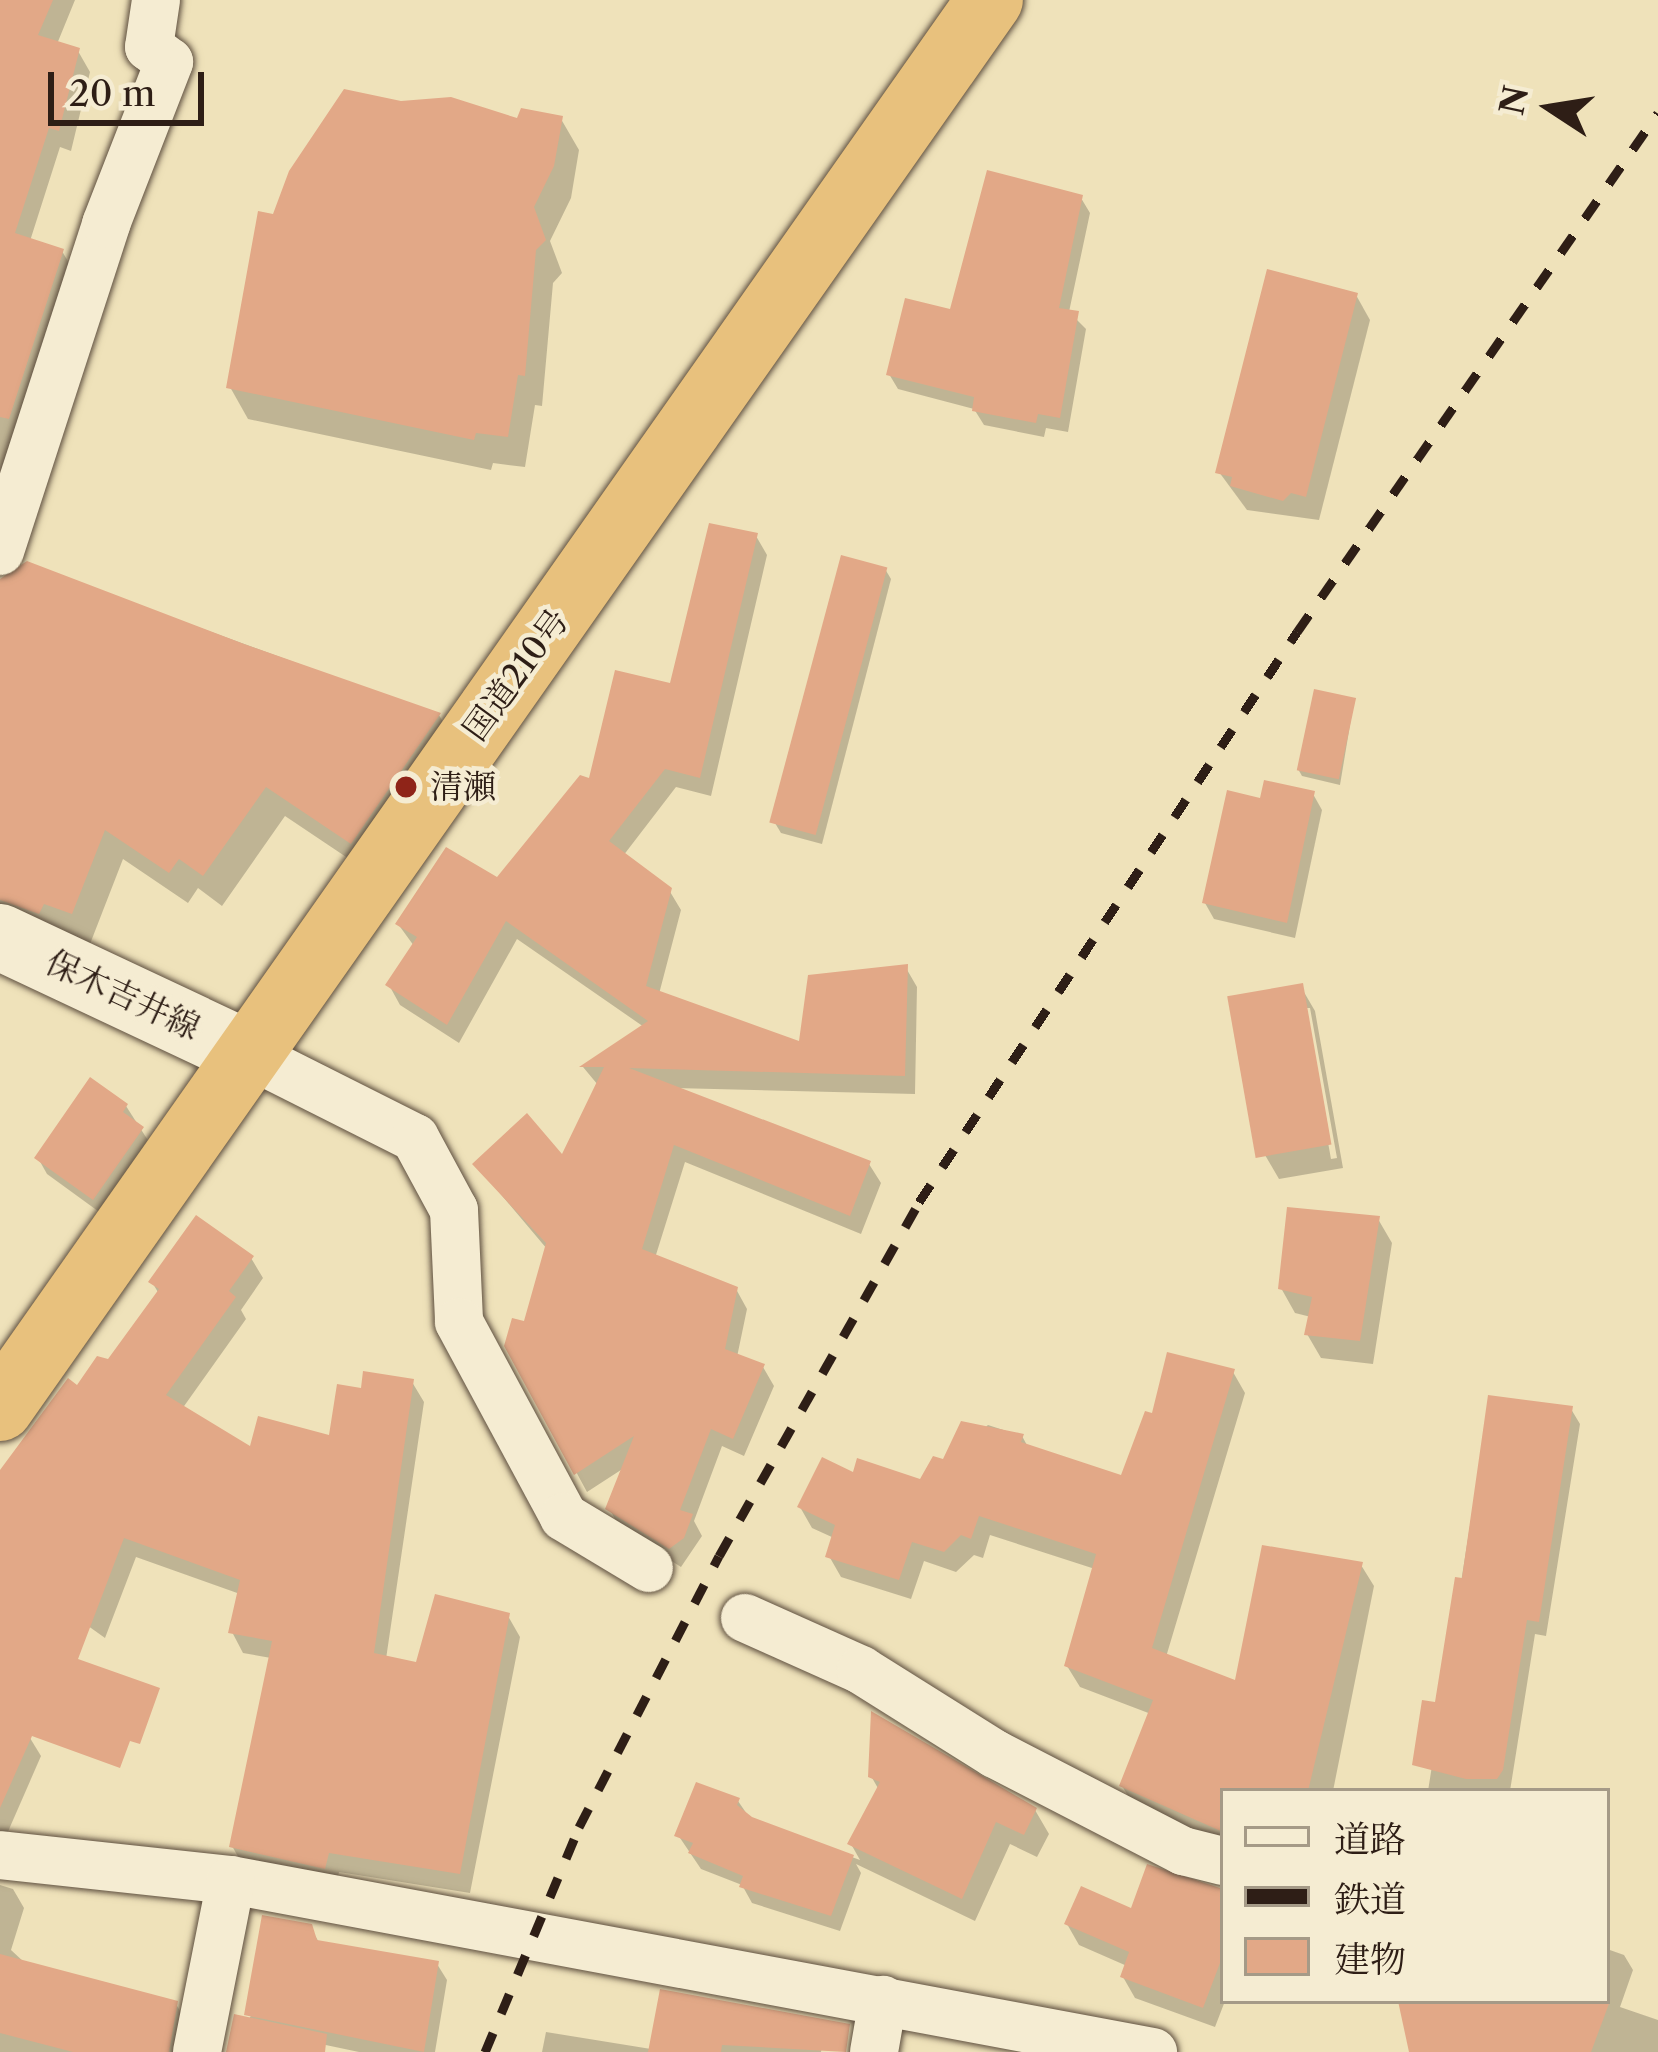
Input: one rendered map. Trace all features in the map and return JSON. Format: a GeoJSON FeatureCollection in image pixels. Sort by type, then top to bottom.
{"type":"FeatureCollection","features":[{"type":"Feature","properties":{"kind":"highway","name":"国道210号"},"geometry":{"type":"LineString","coordinates":[[0,1408],[989,0]]}},
{"type":"Feature","properties":{"kind":"main road","name":"保木吉井線"},"geometry":{"type":"LineString","coordinates":[[0,937],[246,1053]]}},
{"type":"Feature","properties":{"kind":"street"},"geometry":{"type":"LineString","coordinates":[[0,551],[106,224],[170,62],[149,47],[156,0]]}},
{"type":"Feature","properties":{"kind":"street"},"geometry":{"type":"LineString","coordinates":[[246,1053],[416,1138],[454,1210],[459,1322],[564,1516],[649,1568]]}},
{"type":"Feature","properties":{"kind":"street"},"geometry":{"type":"LineString","coordinates":[[745,1618],[861,1670],[995,1754],[1183,1851],[1220,1860]]}},
{"type":"Feature","properties":{"kind":"street"},"geometry":{"type":"LineString","coordinates":[[0,1855],[231,1880],[1153,2052]]}},
{"type":"Feature","properties":{"kind":"street"},"geometry":{"type":"LineString","coordinates":[[197,2052],[231,1880]]}},
{"type":"Feature","properties":{"kind":"street"},"geometry":{"type":"LineString","coordinates":[[874,2052],[883,2000]]}},
{"type":"Feature","properties":{"kind":"building"},"geometry":{"type":"Polygon","coordinates":[[[0,0],[53,0],[38,35],[80,48],[59,131],[49,128],[15,233],[64,249],[9,419],[0,417],[0,0]]]}},
{"type":"Feature","properties":{"kind":"building"},"geometry":{"type":"Polygon","coordinates":[[[344,89],[401,101],[451,97],[517,118],[521,108],[563,116],[554,166],[534,207],[546,240],[536,250],[525,376],[518,375],[508,437],[476,433],[474,440],[226,388],[258,211],[273,214],[289,171],[344,89]]]}},
{"type":"Feature","properties":{"kind":"building"},"geometry":{"type":"Polygon","coordinates":[[[987,170],[1083,195],[1059,308],[1079,311],[1060,418],[1038,414],[1036,423],[972,411],[974,397],[886,375],[905,298],[950,309],[987,170]]]}},
{"type":"Feature","properties":{"kind":"building"},"geometry":{"type":"Polygon","coordinates":[[[1267,269],[1358,293],[1306,497],[1291,493],[1283,501],[1230,486],[1232,477],[1215,473],[1267,269]]]}},
{"type":"Feature","properties":{"kind":"building"},"geometry":{"type":"Polygon","coordinates":[[[709,523],[758,533],[700,778],[665,769],[609,841],[672,888],[646,986],[799,1041],[808,975],[908,964],[905,1076],[629,1068],[871,1161],[850,1216],[674,1145],[642,1249],[738,1287],[725,1349],[765,1364],[733,1439],[711,1429],[680,1510],[693,1514],[684,1538],[669,1549],[605,1509],[634,1436],[574,1475],[504,1346],[512,1318],[524,1321],[546,1243],[472,1164],[527,1113],[562,1154],[604,1067],[579,1067],[648,1021],[506,921],[447,1025],[385,985],[417,937],[395,924],[446,847],[497,877],[580,775],[589,778],[615,670],[670,683],[709,523]]]}},
{"type":"Feature","properties":{"kind":"building"},"geometry":{"type":"Polygon","coordinates":[[[841,555],[887,567],[816,835],[769,823],[841,555]]]}},
{"type":"Feature","properties":{"kind":"building"},"geometry":{"type":"Polygon","coordinates":[[[27,561],[441,713],[351,844],[266,787],[203,876],[179,859],[169,873],[105,830],[72,914],[44,904],[39,914],[0,900],[0,579],[27,561]]]}},
{"type":"Feature","properties":{"kind":"building"},"geometry":{"type":"Polygon","coordinates":[[[1314,689],[1356,698],[1339,779],[1297,770],[1314,689]]]}},
{"type":"Feature","properties":{"kind":"building"},"geometry":{"type":"Polygon","coordinates":[[[1264,780],[1315,791],[1287,923],[1202,903],[1227,790],[1260,798],[1264,780]]]}},
{"type":"Feature","properties":{"kind":"building"},"geometry":{"type":"Polygon","coordinates":[[[1303,983],[1331,1145],[1256,1158],[1227,996],[1303,983]]]}},
{"type":"Feature","properties":{"kind":"building"},"geometry":{"type":"Polygon","coordinates":[[[90,1077],[128,1104],[123,1112],[144,1127],[93,1200],[34,1158],[90,1077]]]}},
{"type":"Feature","properties":{"kind":"building"},"geometry":{"type":"Polygon","coordinates":[[[1287,1207],[1380,1216],[1360,1341],[1304,1335],[1312,1297],[1278,1289],[1287,1207]]]}},
{"type":"Feature","properties":{"kind":"building"},"geometry":{"type":"Polygon","coordinates":[[[196,1215],[254,1256],[229,1291],[236,1297],[166,1395],[250,1446],[258,1416],[329,1435],[337,1384],[361,1388],[363,1371],[414,1379],[374,1653],[416,1662],[435,1594],[510,1613],[460,1874],[329,1853],[325,1869],[229,1847],[272,1641],[228,1633],[240,1580],[124,1538],[78,1659],[160,1688],[140,1744],[130,1741],[120,1768],[32,1736],[0,1808],[0,1470],[68,1378],[77,1385],[97,1356],[108,1359],[159,1289],[148,1282],[196,1215]]]}},
{"type":"Feature","properties":{"kind":"building"},"geometry":{"type":"Polygon","coordinates":[[[1167,1352],[1235,1369],[1152,1648],[1235,1680],[1262,1545],[1363,1562],[1309,1788],[1220,1788],[1220,1831],[1119,1786],[1153,1700],[1064,1666],[1096,1554],[979,1516],[971,1539],[961,1535],[944,1552],[912,1542],[899,1580],[825,1557],[835,1525],[797,1507],[822,1457],[853,1472],[857,1458],[920,1479],[933,1456],[943,1459],[961,1421],[1024,1434],[1021,1442],[1121,1475],[1145,1411],[1152,1413],[1167,1352]]]}},
{"type":"Feature","properties":{"kind":"building"},"geometry":{"type":"Polygon","coordinates":[[[1488,1395],[1573,1406],[1539,1622],[1527,1620],[1503,1770],[1497,1779],[1466,1779],[1412,1765],[1422,1700],[1435,1702],[1455,1577],[1462,1578],[1488,1395]]]}},
{"type":"Feature","properties":{"kind":"building"},"geometry":{"type":"Polygon","coordinates":[[[871,1711],[1037,1808],[1024,1835],[996,1822],[962,1899],[847,1844],[880,1782],[868,1777],[871,1711]]]}},
{"type":"Feature","properties":{"kind":"building"},"geometry":{"type":"Polygon","coordinates":[[[696,1782],[740,1798],[737,1805],[752,1817],[854,1855],[831,1916],[739,1887],[743,1876],[688,1853],[693,1843],[674,1836],[696,1782]]]}},
{"type":"Feature","properties":{"kind":"building"},"geometry":{"type":"Polygon","coordinates":[[[1147,1864],[1220,1888],[1220,1963],[1203,2008],[1120,1977],[1129,1952],[1064,1924],[1081,1886],[1131,1908],[1147,1864]]]}},
{"type":"Feature","properties":{"kind":"building"},"geometry":{"type":"Polygon","coordinates":[[[262,1915],[312,1924],[317,1940],[439,1961],[424,2052],[244,2015],[262,1915]]]}},
{"type":"Feature","properties":{"kind":"building"},"geometry":{"type":"Polygon","coordinates":[[[0,1954],[178,2001],[169,2052],[73,2052],[0,2033],[0,1954]]]}},
{"type":"Feature","properties":{"kind":"building"},"geometry":{"type":"Polygon","coordinates":[[[660,1989],[850,2024],[846,2052],[722,2045],[721,2052],[648,2052],[660,1989]]]}},
{"type":"Feature","properties":{"kind":"building"},"geometry":{"type":"Polygon","coordinates":[[[1399,2004],[1609,2004],[1591,2052],[1409,2052],[1399,2004]]]}},
{"type":"Feature","properties":{"kind":"building"},"geometry":{"type":"Polygon","coordinates":[[[234,2014],[327,2034],[325,2052],[226,2052],[234,2014]]]}},
{"type":"Feature","properties":{"kind":"railway"},"geometry":{"type":"LineString","coordinates":[[485,2052],[579,1827],[719,1556],[919,1202],[1297,632],[1658,113]]}},
{"type":"Feature","properties":{"kind":"place","name":"清瀬"},"geometry":{"type":"Point","coordinates":[406,787]}}]}
